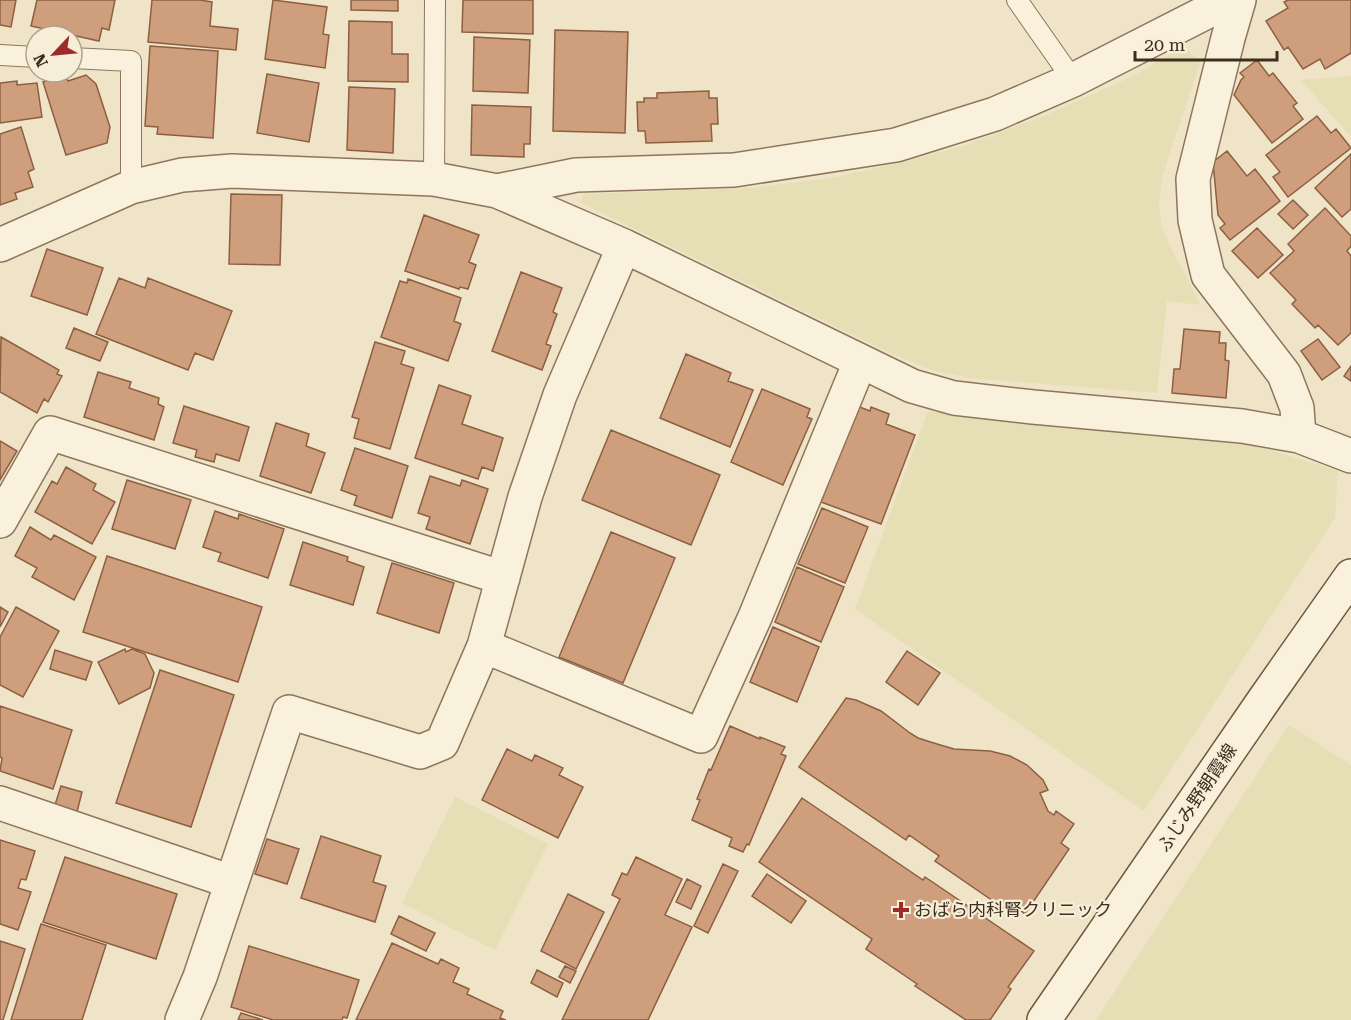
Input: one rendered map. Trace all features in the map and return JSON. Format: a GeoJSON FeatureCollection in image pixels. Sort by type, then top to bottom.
{"type":"FeatureCollection","features":[{"type":"Feature","properties":{"kind":"street"},"geometry":{"type":"LineString","coordinates":[[497,191],[576,175],[734,170],[896,145],[995,114],[1072,80],[1230,0]]}},
{"type":"Feature","properties":{"kind":"street"},"geometry":{"type":"LineString","coordinates":[[1239,0],[1193,179],[1195,220],[1208,276],[1284,374],[1298,408],[1299,436]]}},
{"type":"Feature","properties":{"kind":"street"},"geometry":{"type":"LineString","coordinates":[[0,245],[131,187],[182,175],[232,171],[434,179],[497,191],[624,246],[912,386],[954,398],[1242,426],[1299,436],[1351,456]]}},
{"type":"Feature","properties":{"kind":"street"},"geometry":{"type":"LineString","coordinates":[[182,1020],[200,977],[289,712],[420,752],[442,743],[484,646],[525,497],[560,395],[624,246]]}},
{"type":"Feature","properties":{"kind":"street"},"geometry":{"type":"LineString","coordinates":[[484,646],[701,736],[755,617],[860,362]]}},
{"type":"Feature","properties":{"kind":"street"},"geometry":{"type":"LineString","coordinates":[[0,521],[50,433],[503,578]]}},
{"type":"Feature","properties":{"kind":"street","name":"ふじみ野朝霞線"},"geometry":{"type":"LineString","coordinates":[[1044,1020],[1351,576]]}},
{"type":"Feature","properties":{"kind":"street"},"geometry":{"type":"LineString","coordinates":[[0,803],[232,882]]}},
{"type":"Feature","properties":{"kind":"lane"},"geometry":{"type":"LineString","coordinates":[[434,179],[435,0]]}},
{"type":"Feature","properties":{"kind":"lane"},"geometry":{"type":"LineString","coordinates":[[1017,0],[1072,80]]}},
{"type":"Feature","properties":{"kind":"lane"},"geometry":{"type":"LineString","coordinates":[[0,56],[24,57]]}},
{"type":"Feature","properties":{"kind":"lane"},"geometry":{"type":"LineString","coordinates":[[84,59],[131,61],[131,187]]}},
{"type":"Feature","properties":{"kind":"shaded area"},"geometry":{"type":"Polygon","coordinates":[[[1183,47],[1201,61],[1169,155],[1162,180],[1159,206],[1162,228],[1201,305],[1167,301],[1157,393],[969,378],[932,370],[892,354],[581,203],[583,194],[752,188],[830,178],[896,164],[966,145],[1039,118],[1131,77],[1183,47]]]}},
{"type":"Feature","properties":{"kind":"shaded area"},"geometry":{"type":"Polygon","coordinates":[[[1351,76],[1351,137],[1301,80],[1351,76]]]}},
{"type":"Feature","properties":{"kind":"shaded area"},"geometry":{"type":"Polygon","coordinates":[[[928,411],[1258,446],[1338,471],[1335,518],[1144,811],[855,609],[928,411]]]}},
{"type":"Feature","properties":{"kind":"shaded area"},"geometry":{"type":"Polygon","coordinates":[[[1289,725],[1351,765],[1351,1020],[1096,1020],[1289,725]]]}},
{"type":"Feature","properties":{"kind":"shaded area"},"geometry":{"type":"Polygon","coordinates":[[[455,797],[548,844],[495,950],[402,903],[455,797]]]}},
{"type":"Feature","properties":{"kind":"building"},"geometry":{"type":"Polygon","coordinates":[[[0,0],[16,0],[11,27],[0,25],[0,0]]]}},
{"type":"Feature","properties":{"kind":"building"},"geometry":{"type":"Polygon","coordinates":[[[37,0],[115,0],[109,30],[102,28],[99,41],[84,38],[84,24],[31,24],[37,0]]]}},
{"type":"Feature","properties":{"kind":"building"},"geometry":{"type":"Polygon","coordinates":[[[152,0],[212,2],[210,26],[238,29],[236,50],[148,42],[152,0]]]}},
{"type":"Feature","properties":{"kind":"building"},"geometry":{"type":"Polygon","coordinates":[[[273,0],[327,7],[323,34],[329,35],[325,68],[265,59],[273,0]]]}},
{"type":"Feature","properties":{"kind":"building"},"geometry":{"type":"Polygon","coordinates":[[[351,0],[398,0],[398,11],[351,10],[351,0]]]}},
{"type":"Feature","properties":{"kind":"building"},"geometry":{"type":"Polygon","coordinates":[[[463,0],[533,0],[533,34],[462,32],[463,0]]]}},
{"type":"Feature","properties":{"kind":"building"},"geometry":{"type":"Polygon","coordinates":[[[1288,0],[1351,0],[1351,53],[1325,69],[1320,59],[1303,69],[1288,47],[1284,50],[1266,21],[1288,8],[1284,2],[1288,0]]]}},
{"type":"Feature","properties":{"kind":"building"},"geometry":{"type":"Polygon","coordinates":[[[349,21],[392,22],[392,54],[408,54],[408,82],[348,81],[349,21]]]}},
{"type":"Feature","properties":{"kind":"building"},"geometry":{"type":"Polygon","coordinates":[[[555,30],[628,32],[625,133],[553,131],[555,30]]]}},
{"type":"Feature","properties":{"kind":"building"},"geometry":{"type":"Polygon","coordinates":[[[474,37],[530,40],[528,93],[473,91],[474,37]]]}},
{"type":"Feature","properties":{"kind":"building"},"geometry":{"type":"Polygon","coordinates":[[[150,46],[218,51],[213,138],[157,134],[158,127],[145,126],[150,46]]]}},
{"type":"Feature","properties":{"kind":"building"},"geometry":{"type":"Polygon","coordinates":[[[1257,60],[1269,76],[1273,73],[1297,103],[1293,106],[1303,119],[1272,143],[1234,95],[1244,77],[1240,73],[1257,60]]]}},
{"type":"Feature","properties":{"kind":"building"},"geometry":{"type":"Polygon","coordinates":[[[267,74],[319,83],[309,142],[257,133],[267,74]]]}},
{"type":"Feature","properties":{"kind":"building"},"geometry":{"type":"Polygon","coordinates":[[[86,75],[96,84],[110,127],[107,143],[66,155],[44,84],[84,84],[84,76],[86,75]]]}},
{"type":"Feature","properties":{"kind":"building"},"geometry":{"type":"Polygon","coordinates":[[[17,81],[17,85],[37,84],[42,117],[0,123],[0,83],[17,81]]]}},
{"type":"Feature","properties":{"kind":"building"},"geometry":{"type":"Polygon","coordinates":[[[349,87],[395,89],[393,153],[347,150],[349,87]]]}},
{"type":"Feature","properties":{"kind":"building"},"geometry":{"type":"Polygon","coordinates":[[[709,91],[709,98],[717,98],[718,124],[711,124],[712,141],[646,143],[645,131],[638,131],[637,102],[644,102],[644,98],[657,98],[657,93],[709,91]]]}},
{"type":"Feature","properties":{"kind":"building"},"geometry":{"type":"Polygon","coordinates":[[[472,105],[531,107],[530,144],[524,144],[524,157],[471,155],[472,105]]]}},
{"type":"Feature","properties":{"kind":"building"},"geometry":{"type":"Polygon","coordinates":[[[1317,116],[1331,133],[1336,129],[1351,148],[1288,197],[1273,177],[1280,172],[1266,155],[1317,116]]]}},
{"type":"Feature","properties":{"kind":"building"},"geometry":{"type":"Polygon","coordinates":[[[21,127],[34,169],[28,172],[33,187],[15,193],[17,199],[0,205],[0,134],[21,127]]]}},
{"type":"Feature","properties":{"kind":"building"},"geometry":{"type":"Polygon","coordinates":[[[1227,151],[1247,176],[1255,169],[1280,201],[1230,240],[1220,228],[1225,224],[1218,215],[1213,162],[1227,151]]]}},
{"type":"Feature","properties":{"kind":"building"},"geometry":{"type":"Polygon","coordinates":[[[1351,154],[1351,209],[1342,217],[1315,188],[1351,154]]]}},
{"type":"Feature","properties":{"kind":"building"},"geometry":{"type":"Polygon","coordinates":[[[231,194],[282,195],[280,265],[229,264],[231,194]]]}},
{"type":"Feature","properties":{"kind":"building"},"geometry":{"type":"Polygon","coordinates":[[[1293,200],[1308,215],[1293,229],[1278,214],[1293,200]]]}},
{"type":"Feature","properties":{"kind":"building"},"geometry":{"type":"Polygon","coordinates":[[[1325,208],[1351,236],[1351,246],[1347,251],[1351,256],[1351,333],[1338,345],[1318,325],[1315,328],[1292,304],[1296,300],[1270,273],[1294,251],[1288,244],[1325,208]]]}},
{"type":"Feature","properties":{"kind":"building"},"geometry":{"type":"Polygon","coordinates":[[[424,215],[479,235],[469,262],[476,265],[468,289],[460,287],[459,289],[405,271],[424,215]]]}},
{"type":"Feature","properties":{"kind":"building"},"geometry":{"type":"Polygon","coordinates":[[[1257,228],[1283,255],[1258,278],[1232,251],[1257,228]]]}},
{"type":"Feature","properties":{"kind":"building"},"geometry":{"type":"Polygon","coordinates":[[[47,249],[103,268],[87,315],[31,296],[47,249]]]}},
{"type":"Feature","properties":{"kind":"building"},"geometry":{"type":"Polygon","coordinates":[[[521,272],[562,288],[553,312],[557,314],[546,344],[551,346],[542,370],[492,351],[521,272]]]}},
{"type":"Feature","properties":{"kind":"building"},"geometry":{"type":"Polygon","coordinates":[[[119,278],[145,288],[148,278],[232,311],[213,360],[195,353],[188,370],[96,334],[119,278]]]}},
{"type":"Feature","properties":{"kind":"building"},"geometry":{"type":"Polygon","coordinates":[[[408,279],[461,298],[454,321],[461,324],[448,361],[381,337],[400,281],[407,283],[408,279]]]}},
{"type":"Feature","properties":{"kind":"building"},"geometry":{"type":"Polygon","coordinates":[[[74,328],[108,342],[100,361],[66,348],[74,328]]]}},
{"type":"Feature","properties":{"kind":"building"},"geometry":{"type":"Polygon","coordinates":[[[1184,329],[1220,332],[1219,343],[1226,343],[1225,360],[1229,361],[1226,398],[1172,393],[1174,369],[1180,369],[1184,329]]]}},
{"type":"Feature","properties":{"kind":"building"},"geometry":{"type":"Polygon","coordinates":[[[1,337],[59,370],[57,374],[62,376],[48,402],[44,399],[37,413],[0,392],[1,337]]]}},
{"type":"Feature","properties":{"kind":"building"},"geometry":{"type":"Polygon","coordinates":[[[1318,339],[1340,367],[1322,380],[1301,351],[1318,339]]]}},
{"type":"Feature","properties":{"kind":"building"},"geometry":{"type":"Polygon","coordinates":[[[375,342],[405,351],[401,364],[414,368],[390,449],[354,438],[359,419],[352,417],[375,342]]]}},
{"type":"Feature","properties":{"kind":"building"},"geometry":{"type":"Polygon","coordinates":[[[686,354],[731,373],[728,381],[753,390],[730,447],[660,418],[686,354]]]}},
{"type":"Feature","properties":{"kind":"building"},"geometry":{"type":"Polygon","coordinates":[[[1351,366],[1351,381],[1344,376],[1351,366]]]}},
{"type":"Feature","properties":{"kind":"building"},"geometry":{"type":"Polygon","coordinates":[[[98,372],[131,382],[129,388],[159,398],[158,404],[164,407],[154,440],[84,417],[98,372]]]}},
{"type":"Feature","properties":{"kind":"building"},"geometry":{"type":"Polygon","coordinates":[[[439,385],[471,396],[462,424],[503,438],[493,471],[482,467],[478,479],[415,458],[439,385]]]}},
{"type":"Feature","properties":{"kind":"building"},"geometry":{"type":"Polygon","coordinates":[[[762,389],[810,409],[807,417],[812,419],[783,485],[731,462],[762,389]]]}},
{"type":"Feature","properties":{"kind":"building"},"geometry":{"type":"Polygon","coordinates":[[[184,406],[249,427],[239,461],[216,454],[214,462],[195,457],[197,450],[173,443],[184,406]]]}},
{"type":"Feature","properties":{"kind":"building"},"geometry":{"type":"Polygon","coordinates":[[[857,406],[870,411],[871,407],[889,414],[886,424],[915,435],[881,524],[821,502],[857,406]]]}},
{"type":"Feature","properties":{"kind":"building"},"geometry":{"type":"Polygon","coordinates":[[[276,423],[309,434],[306,446],[325,453],[311,493],[260,476],[276,423]]]}},
{"type":"Feature","properties":{"kind":"building"},"geometry":{"type":"Polygon","coordinates":[[[611,430],[720,475],[691,545],[582,500],[611,430]]]}},
{"type":"Feature","properties":{"kind":"building"},"geometry":{"type":"Polygon","coordinates":[[[0,441],[17,451],[0,480],[0,441]]]}},
{"type":"Feature","properties":{"kind":"building"},"geometry":{"type":"Polygon","coordinates":[[[355,448],[408,466],[392,518],[354,505],[357,496],[341,490],[355,448]]]}},
{"type":"Feature","properties":{"kind":"building"},"geometry":{"type":"Polygon","coordinates":[[[66,467],[96,484],[93,490],[115,502],[92,544],[35,512],[52,481],[57,484],[66,467]]]}},
{"type":"Feature","properties":{"kind":"building"},"geometry":{"type":"Polygon","coordinates":[[[430,476],[460,486],[462,480],[488,489],[470,544],[426,529],[430,517],[418,513],[430,476]]]}},
{"type":"Feature","properties":{"kind":"building"},"geometry":{"type":"Polygon","coordinates":[[[127,480],[191,500],[175,549],[112,529],[127,480]]]}},
{"type":"Feature","properties":{"kind":"building"},"geometry":{"type":"Polygon","coordinates":[[[822,508],[868,527],[845,583],[798,564],[822,508]]]}},
{"type":"Feature","properties":{"kind":"building"},"geometry":{"type":"Polygon","coordinates":[[[215,511],[238,519],[239,514],[284,529],[268,578],[218,561],[221,553],[203,547],[215,511]]]}},
{"type":"Feature","properties":{"kind":"building"},"geometry":{"type":"Polygon","coordinates":[[[30,527],[51,540],[54,535],[96,557],[74,600],[32,577],[37,568],[15,556],[30,527]]]}},
{"type":"Feature","properties":{"kind":"building"},"geometry":{"type":"Polygon","coordinates":[[[611,532],[675,558],[623,683],[559,657],[611,532]]]}},
{"type":"Feature","properties":{"kind":"building"},"geometry":{"type":"Polygon","coordinates":[[[303,542],[348,557],[347,561],[364,567],[353,605],[290,585],[303,542]]]}},
{"type":"Feature","properties":{"kind":"building"},"geometry":{"type":"Polygon","coordinates":[[[107,556],[262,607],[238,682],[83,632],[107,556]]]}},
{"type":"Feature","properties":{"kind":"building"},"geometry":{"type":"Polygon","coordinates":[[[392,563],[454,583],[439,633],[377,613],[392,563]]]}},
{"type":"Feature","properties":{"kind":"building"},"geometry":{"type":"Polygon","coordinates":[[[797,567],[844,587],[821,642],[775,622],[797,567]]]}},
{"type":"Feature","properties":{"kind":"building"},"geometry":{"type":"Polygon","coordinates":[[[0,607],[8,612],[0,627],[0,607]]]}},
{"type":"Feature","properties":{"kind":"building"},"geometry":{"type":"Polygon","coordinates":[[[16,607],[59,631],[23,697],[0,685],[0,637],[16,607]]]}},
{"type":"Feature","properties":{"kind":"building"},"geometry":{"type":"Polygon","coordinates":[[[773,627],[819,647],[797,702],[750,682],[773,627]]]}},
{"type":"Feature","properties":{"kind":"building"},"geometry":{"type":"Polygon","coordinates":[[[125,649],[126,652],[132,649],[145,654],[154,673],[150,688],[119,704],[98,662],[125,649]]]}},
{"type":"Feature","properties":{"kind":"building"},"geometry":{"type":"Polygon","coordinates":[[[55,650],[92,662],[86,680],[50,669],[55,650]]]}},
{"type":"Feature","properties":{"kind":"building"},"geometry":{"type":"Polygon","coordinates":[[[907,651],[940,673],[918,705],[886,682],[907,651]]]}},
{"type":"Feature","properties":{"kind":"building"},"geometry":{"type":"Polygon","coordinates":[[[160,670],[234,695],[191,827],[116,803],[160,670]]]}},
{"type":"Feature","properties":{"kind":"building"},"geometry":{"type":"Polygon","coordinates":[[[846,698],[881,711],[918,738],[954,749],[990,751],[1010,756],[1027,765],[1043,780],[1048,790],[1040,793],[1048,811],[1054,815],[1056,811],[1074,824],[1061,843],[1069,849],[1025,914],[1013,905],[1009,912],[935,861],[939,856],[909,835],[906,840],[799,767],[846,698]]]}},
{"type":"Feature","properties":{"kind":"building"},"geometry":{"type":"Polygon","coordinates":[[[0,706],[72,730],[53,789],[0,771],[2,758],[0,757],[0,706]]]}},
{"type":"Feature","properties":{"kind":"building"},"geometry":{"type":"Polygon","coordinates":[[[730,726],[785,747],[781,754],[786,756],[749,845],[747,844],[743,852],[729,846],[732,838],[692,820],[700,800],[697,799],[709,769],[711,770],[730,726]]]}},
{"type":"Feature","properties":{"kind":"building"},"geometry":{"type":"Polygon","coordinates":[[[507,749],[532,761],[535,755],[563,768],[559,775],[583,787],[558,838],[482,800],[507,749]]]}},
{"type":"Feature","properties":{"kind":"building"},"geometry":{"type":"Polygon","coordinates":[[[61,786],[82,792],[77,812],[55,805],[61,786]]]}},
{"type":"Feature","properties":{"kind":"building","name":"おばら内科腎クリニック"},"geometry":{"type":"Polygon","coordinates":[[[802,798],[923,880],[925,877],[1034,951],[1008,987],[1011,989],[990,1020],[966,1020],[915,986],[917,984],[866,949],[872,939],[759,862],[802,798]]]}},
{"type":"Feature","properties":{"kind":"building"},"geometry":{"type":"Polygon","coordinates":[[[321,836],[381,856],[373,882],[386,886],[375,922],[301,898],[321,836]]]}},
{"type":"Feature","properties":{"kind":"building"},"geometry":{"type":"Polygon","coordinates":[[[267,839],[299,849],[287,884],[255,874],[267,839]]]}},
{"type":"Feature","properties":{"kind":"building"},"geometry":{"type":"Polygon","coordinates":[[[0,840],[35,851],[26,880],[21,879],[18,888],[31,892],[18,930],[0,924],[0,840]]]}},
{"type":"Feature","properties":{"kind":"building"},"geometry":{"type":"Polygon","coordinates":[[[65,857],[177,894],[156,959],[43,922],[65,857]]]}},
{"type":"Feature","properties":{"kind":"building"},"geometry":{"type":"Polygon","coordinates":[[[636,857],[682,879],[665,915],[692,927],[648,1020],[562,1020],[620,899],[612,895],[622,873],[627,875],[636,857]]]}},
{"type":"Feature","properties":{"kind":"building"},"geometry":{"type":"Polygon","coordinates":[[[723,864],[738,871],[708,933],[694,926],[723,864]]]}},
{"type":"Feature","properties":{"kind":"building"},"geometry":{"type":"Polygon","coordinates":[[[767,874],[806,901],[791,923],[752,896],[767,874]]]}},
{"type":"Feature","properties":{"kind":"building"},"geometry":{"type":"Polygon","coordinates":[[[687,879],[701,886],[691,909],[676,902],[687,879]]]}},
{"type":"Feature","properties":{"kind":"building"},"geometry":{"type":"Polygon","coordinates":[[[568,894],[604,912],[576,969],[541,951],[568,894]]]}},
{"type":"Feature","properties":{"kind":"building"},"geometry":{"type":"Polygon","coordinates":[[[399,916],[435,933],[426,951],[391,934],[399,916]]]}},
{"type":"Feature","properties":{"kind":"building"},"geometry":{"type":"Polygon","coordinates":[[[41,924],[106,945],[82,1020],[11,1020],[41,924]]]}},
{"type":"Feature","properties":{"kind":"building"},"geometry":{"type":"Polygon","coordinates":[[[0,941],[25,949],[3,1020],[0,1020],[0,941]]]}},
{"type":"Feature","properties":{"kind":"building"},"geometry":{"type":"Polygon","coordinates":[[[392,943],[438,964],[441,959],[459,968],[453,982],[469,989],[467,994],[503,1011],[500,1018],[506,1020],[356,1020],[392,943]]]}},
{"type":"Feature","properties":{"kind":"building"},"geometry":{"type":"Polygon","coordinates":[[[249,946],[359,980],[347,1018],[343,1017],[342,1020],[273,1020],[231,1007],[249,946]]]}},
{"type":"Feature","properties":{"kind":"building"},"geometry":{"type":"Polygon","coordinates":[[[565,966],[576,971],[570,983],[559,977],[565,966]]]}},
{"type":"Feature","properties":{"kind":"building"},"geometry":{"type":"Polygon","coordinates":[[[537,970],[563,983],[557,997],[531,983],[537,970]]]}},
{"type":"Feature","properties":{"kind":"building"},"geometry":{"type":"Polygon","coordinates":[[[241,1013],[263,1020],[238,1020],[241,1013]]]}},
{"type":"Feature","properties":{"kind":"place","name":"おばら内科腎クリニック"},"geometry":{"type":"Point","coordinates":[901,910]}}]}
